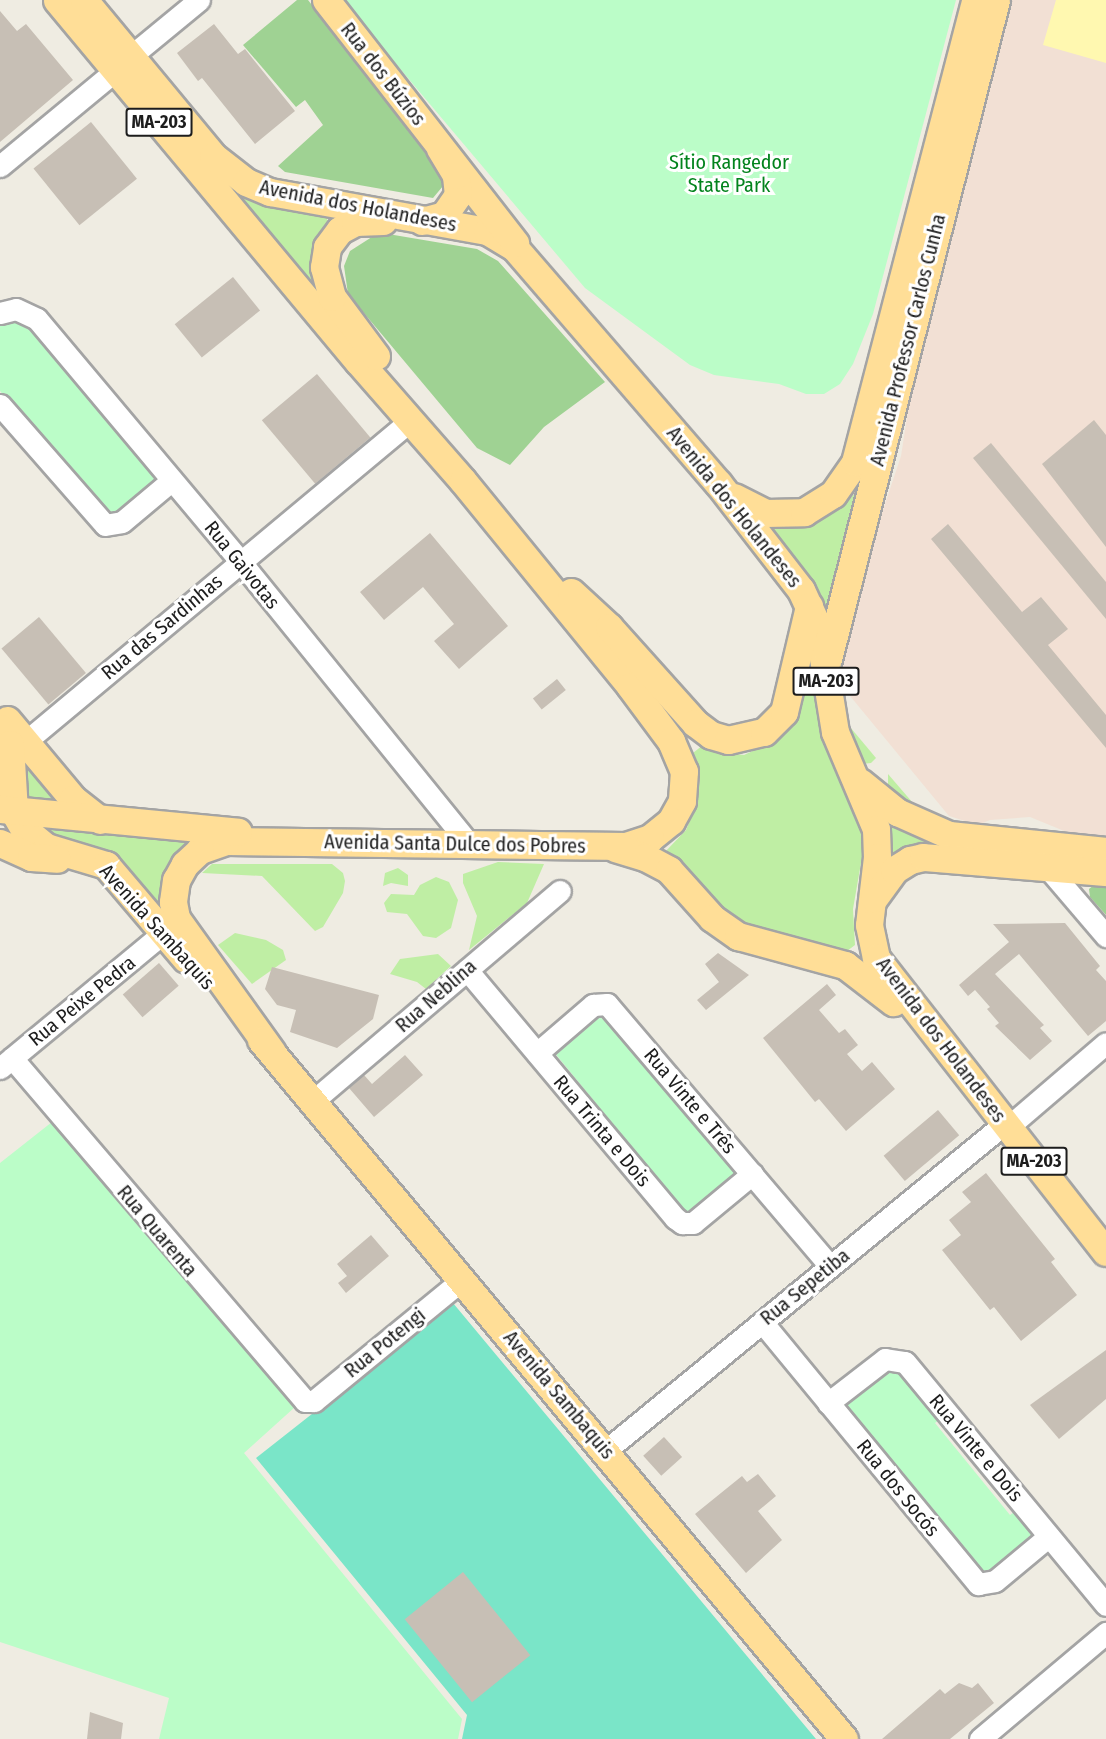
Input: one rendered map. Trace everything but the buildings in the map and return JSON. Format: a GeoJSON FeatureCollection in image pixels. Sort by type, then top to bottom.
{"type":"FeatureCollection","features":[{"type":"Feature","properties":{"kind":"main road","name":"Avenida dos Holandeses"},"geometry":{"type":"LineString","coordinates":[[57,0],[123,63],[213,156],[246,182],[270,192],[433,221],[496,235],[532,264],[717,483],[809,604],[821,638],[832,719],[847,765],[873,820],[878,839],[870,934],[876,958],[962,1071],[1106,1252]]}},
{"type":"Feature","properties":{"kind":"main road","name":"Avenida dos Holandeses"},"geometry":{"type":"LineString","coordinates":[[84,0],[123,63],[410,421],[463,481],[660,725],[682,763],[683,794],[671,821],[645,841],[613,847]]}},
{"type":"Feature","properties":{"kind":"main road","name":"Rua dos Búzios"},"geometry":{"type":"LineString","coordinates":[[326,0],[532,264]]}},
{"type":"Feature","properties":{"kind":"main road","name":"Avenida Professor Carlos Cunha"},"geometry":{"type":"LineString","coordinates":[[717,483],[752,508],[771,514],[798,514],[829,498],[855,462],[975,0]]}},
{"type":"Feature","properties":{"kind":"main road","name":"Avenida Professor Carlos Cunha"},"geometry":{"type":"LineString","coordinates":[[826,681],[832,638],[996,0]]}},
{"type":"Feature","properties":{"kind":"main road","name":"Rua dos Búzios"},"geometry":{"type":"LineString","coordinates":[[433,221],[452,207],[459,188],[456,175],[440,148]]}},
{"type":"Feature","properties":{"kind":"main road"},"geometry":{"type":"LineString","coordinates":[[433,221],[362,221],[350,225],[330,241],[324,273],[335,303],[463,481]]}},
{"type":"Feature","properties":{"kind":"main road"},"geometry":{"type":"LineString","coordinates":[[505,533],[609,627],[689,717],[718,738],[737,740],[755,736],[784,712],[809,604]]}},
{"type":"Feature","properties":{"kind":"main road"},"geometry":{"type":"LineString","coordinates":[[0,767],[8,748],[7,728]]}},
{"type":"Feature","properties":{"kind":"main road"},"geometry":{"type":"LineString","coordinates":[[7,728],[12,751],[7,811]]}},
{"type":"Feature","properties":{"kind":"main road"},"geometry":{"type":"LineString","coordinates":[[7,728],[73,799],[100,820]]}},
{"type":"Feature","properties":{"kind":"main road"},"geometry":{"type":"LineString","coordinates":[[847,765],[885,804],[936,831],[976,841],[1106,851]]}},
{"type":"Feature","properties":{"kind":"main road","name":"Avenida Santa Dulce dos Pobres"},"geometry":{"type":"LineString","coordinates":[[7,811],[206,827],[298,842]]}},
{"type":"Feature","properties":{"kind":"main road","name":"Avenida Sambaquis"},"geometry":{"type":"LineString","coordinates":[[7,811],[41,844],[94,860],[110,868],[164,933],[313,1101],[844,1739]]}},
{"type":"Feature","properties":{"kind":"main road","name":"Avenida Santa Dulce dos Pobres"},"geometry":{"type":"LineString","coordinates":[[205,846],[226,841],[613,847]]}},
{"type":"Feature","properties":{"kind":"main road"},"geometry":{"type":"LineString","coordinates":[[0,843],[37,858],[94,860]]}},
{"type":"Feature","properties":{"kind":"main road","name":"Avenida Sambaquis"},"geometry":{"type":"LineString","coordinates":[[205,846],[185,864],[176,880],[173,902],[176,918],[272,1053]]}},
{"type":"Feature","properties":{"kind":"main road"},"geometry":{"type":"LineString","coordinates":[[613,847],[645,856],[669,870],[712,918],[738,936],[771,948],[833,961],[860,974],[962,1071]]}},
{"type":"Feature","properties":{"kind":"main road"},"geometry":{"type":"LineString","coordinates":[[872,902],[889,876],[915,858],[1106,872]]}},
{"type":"Feature","properties":{"kind":"street"},"geometry":{"type":"LineString","coordinates":[[0,166],[199,0]]}},
{"type":"Feature","properties":{"kind":"street","name":"Rua Gaivotas"},"geometry":{"type":"LineString","coordinates":[[0,313],[16,309],[37,319],[240,561],[470,844]]}},
{"type":"Feature","properties":{"kind":"street"},"geometry":{"type":"LineString","coordinates":[[0,405],[105,525],[122,522],[172,480]]}},
{"type":"Feature","properties":{"kind":"street","name":"Rua das Sardinhas"},"geometry":{"type":"LineString","coordinates":[[7,728],[240,561],[410,421]]}},
{"type":"Feature","properties":{"kind":"street"},"geometry":{"type":"LineString","coordinates":[[1047,867],[1106,936]]}},
{"type":"Feature","properties":{"kind":"street","name":"Rua Neblina"},"geometry":{"type":"LineString","coordinates":[[313,1101],[560,891]]}},
{"type":"Feature","properties":{"kind":"street","name":"Rua Peixe Pedra"},"geometry":{"type":"LineString","coordinates":[[6,1063],[164,933]]}},
{"type":"Feature","properties":{"kind":"street","name":"Rua Trinta e Dois"},"geometry":{"type":"LineString","coordinates":[[467,970],[682,1223],[693,1223],[752,1174]]}},
{"type":"Feature","properties":{"kind":"street","name":"Rua Vinte e Três"},"geometry":{"type":"LineString","coordinates":[[537,1053],[593,1005],[607,1004],[830,1266]]}},
{"type":"Feature","properties":{"kind":"street","name":"Rua Sepetiba"},"geometry":{"type":"LineString","coordinates":[[605,1451],[1106,1043]]}},
{"type":"Feature","properties":{"kind":"street","name":"Rua Quarenta"},"geometry":{"type":"LineString","coordinates":[[6,1063],[305,1401]]}},
{"type":"Feature","properties":{"kind":"street","name":"Rua Potengi"},"geometry":{"type":"LineString","coordinates":[[305,1401],[314,1401],[463,1279]]}},
{"type":"Feature","properties":{"kind":"street","name":"Rua dos Socós"},"geometry":{"type":"LineString","coordinates":[[762,1322],[978,1584],[995,1581],[1049,1536]]}},
{"type":"Feature","properties":{"kind":"street","name":"Rua Vinte e Dois"},"geometry":{"type":"LineString","coordinates":[[828,1403],[885,1359],[905,1362],[1106,1605]]}},
{"type":"Feature","properties":{"kind":"street"},"geometry":{"type":"LineString","coordinates":[[980,1739],[1106,1633]]}},
{"type":"Feature","properties":{"kind":"shaded area"},"geometry":{"type":"Polygon","coordinates":[[[1012,0],[1106,0],[1106,835],[1074,835],[1030,817],[990,820],[978,825],[949,816],[841,685],[842,657],[870,549],[901,456],[908,411],[1012,0]]]}},
{"type":"Feature","properties":{"kind":"green space"},"geometry":{"type":"Polygon","coordinates":[[[297,0],[308,0],[444,175],[443,186],[433,198],[285,172],[278,166],[323,125],[305,100],[296,107],[243,45],[297,0]]]}},
{"type":"Feature","properties":{"kind":"green space","name":"Sítio Rangedor State Park"},"geometry":{"type":"Polygon","coordinates":[[[342,0],[956,0],[873,314],[853,364],[840,384],[824,394],[806,394],[779,384],[714,375],[690,365],[585,288],[342,0]]]}},
{"type":"Feature","properties":{"kind":"green space"},"geometry":{"type":"Polygon","coordinates":[[[225,179],[234,191],[260,201],[326,214],[328,223],[311,265],[312,286],[222,181],[225,179]]]}},
{"type":"Feature","properties":{"kind":"green space"},"geometry":{"type":"Polygon","coordinates":[[[388,234],[477,249],[498,261],[605,382],[544,427],[510,465],[477,448],[348,294],[344,266],[350,251],[375,235],[388,234]]]}},
{"type":"Feature","properties":{"kind":"green space"},"geometry":{"type":"Polygon","coordinates":[[[10,320],[33,327],[158,479],[124,512],[112,514],[99,508],[0,391],[0,324],[10,320]]]}},
{"type":"Feature","properties":{"kind":"green space"},"geometry":{"type":"Polygon","coordinates":[[[862,486],[828,611],[768,528],[817,521],[840,509],[862,486]]]}},
{"type":"Feature","properties":{"kind":"green space"},"geometry":{"type":"Polygon","coordinates":[[[810,646],[865,840],[853,909],[855,945],[847,951],[742,932],[701,894],[679,861],[665,852],[686,830],[695,808],[700,780],[693,753],[703,745],[718,752],[744,755],[768,744],[810,646]]]}},
{"type":"Feature","properties":{"kind":"green space"},"geometry":{"type":"Polygon","coordinates":[[[845,721],[876,758],[871,763],[862,764],[845,721]]]}},
{"type":"Feature","properties":{"kind":"green space"},"geometry":{"type":"Polygon","coordinates":[[[19,755],[68,805],[26,808],[19,755]]]}},
{"type":"Feature","properties":{"kind":"green space"},"geometry":{"type":"Polygon","coordinates":[[[888,774],[919,810],[888,790],[888,774]]]}},
{"type":"Feature","properties":{"kind":"green space"},"geometry":{"type":"Polygon","coordinates":[[[881,810],[959,845],[887,865],[881,810]]]}},
{"type":"Feature","properties":{"kind":"green space"},"geometry":{"type":"Polygon","coordinates":[[[31,824],[190,839],[172,859],[163,879],[159,900],[164,916],[45,839],[31,824]]]}},
{"type":"Feature","properties":{"kind":"green space"},"geometry":{"type":"Polygon","coordinates":[[[498,862],[544,864],[527,903],[469,950],[477,916],[463,883],[463,874],[498,862]]]}},
{"type":"Feature","properties":{"kind":"green space"},"geometry":{"type":"Polygon","coordinates":[[[212,864],[332,864],[343,873],[345,881],[343,893],[323,927],[315,931],[262,876],[202,873],[212,864]]]}},
{"type":"Feature","properties":{"kind":"green space"},"geometry":{"type":"Polygon","coordinates":[[[398,868],[408,875],[408,886],[391,883],[383,886],[385,873],[398,868]]]}},
{"type":"Feature","properties":{"kind":"green space"},"geometry":{"type":"Polygon","coordinates":[[[436,877],[449,882],[458,900],[451,928],[436,938],[423,936],[407,914],[387,912],[384,903],[391,894],[414,895],[420,885],[436,877]]]}},
{"type":"Feature","properties":{"kind":"green space"},"geometry":{"type":"Polygon","coordinates":[[[1094,885],[1106,887],[1106,915],[1090,897],[1089,889],[1094,885]]]}},
{"type":"Feature","properties":{"kind":"green space"},"geometry":{"type":"Polygon","coordinates":[[[235,933],[266,940],[283,950],[286,960],[252,984],[218,945],[235,933]]]}},
{"type":"Feature","properties":{"kind":"green space"},"geometry":{"type":"Polygon","coordinates":[[[438,954],[451,966],[426,989],[417,982],[390,974],[400,959],[438,954]]]}},
{"type":"Feature","properties":{"kind":"green space"},"geometry":{"type":"Polygon","coordinates":[[[599,1017],[610,1022],[739,1177],[694,1214],[685,1212],[553,1051],[599,1017]]]}},
{"type":"Feature","properties":{"kind":"green space"},"geometry":{"type":"Polygon","coordinates":[[[52,1122],[295,1407],[244,1453],[462,1719],[458,1739],[159,1739],[169,1698],[0,1642],[0,1163],[52,1122]]]}},
{"type":"Feature","properties":{"kind":"green space"},"geometry":{"type":"Polygon","coordinates":[[[453,1303],[816,1739],[462,1739],[467,1715],[256,1458],[453,1303]]]}},
{"type":"Feature","properties":{"kind":"green space"},"geometry":{"type":"Polygon","coordinates":[[[888,1366],[898,1366],[941,1418],[935,1423],[1010,1515],[1017,1510],[1037,1534],[1001,1569],[982,1574],[842,1403],[888,1366]]]}},
{"type":"Feature","properties":{"kind":"sand"},"geometry":{"type":"Polygon","coordinates":[[[1056,0],[1106,0],[1106,63],[1043,45],[1056,0]]]}}]}
